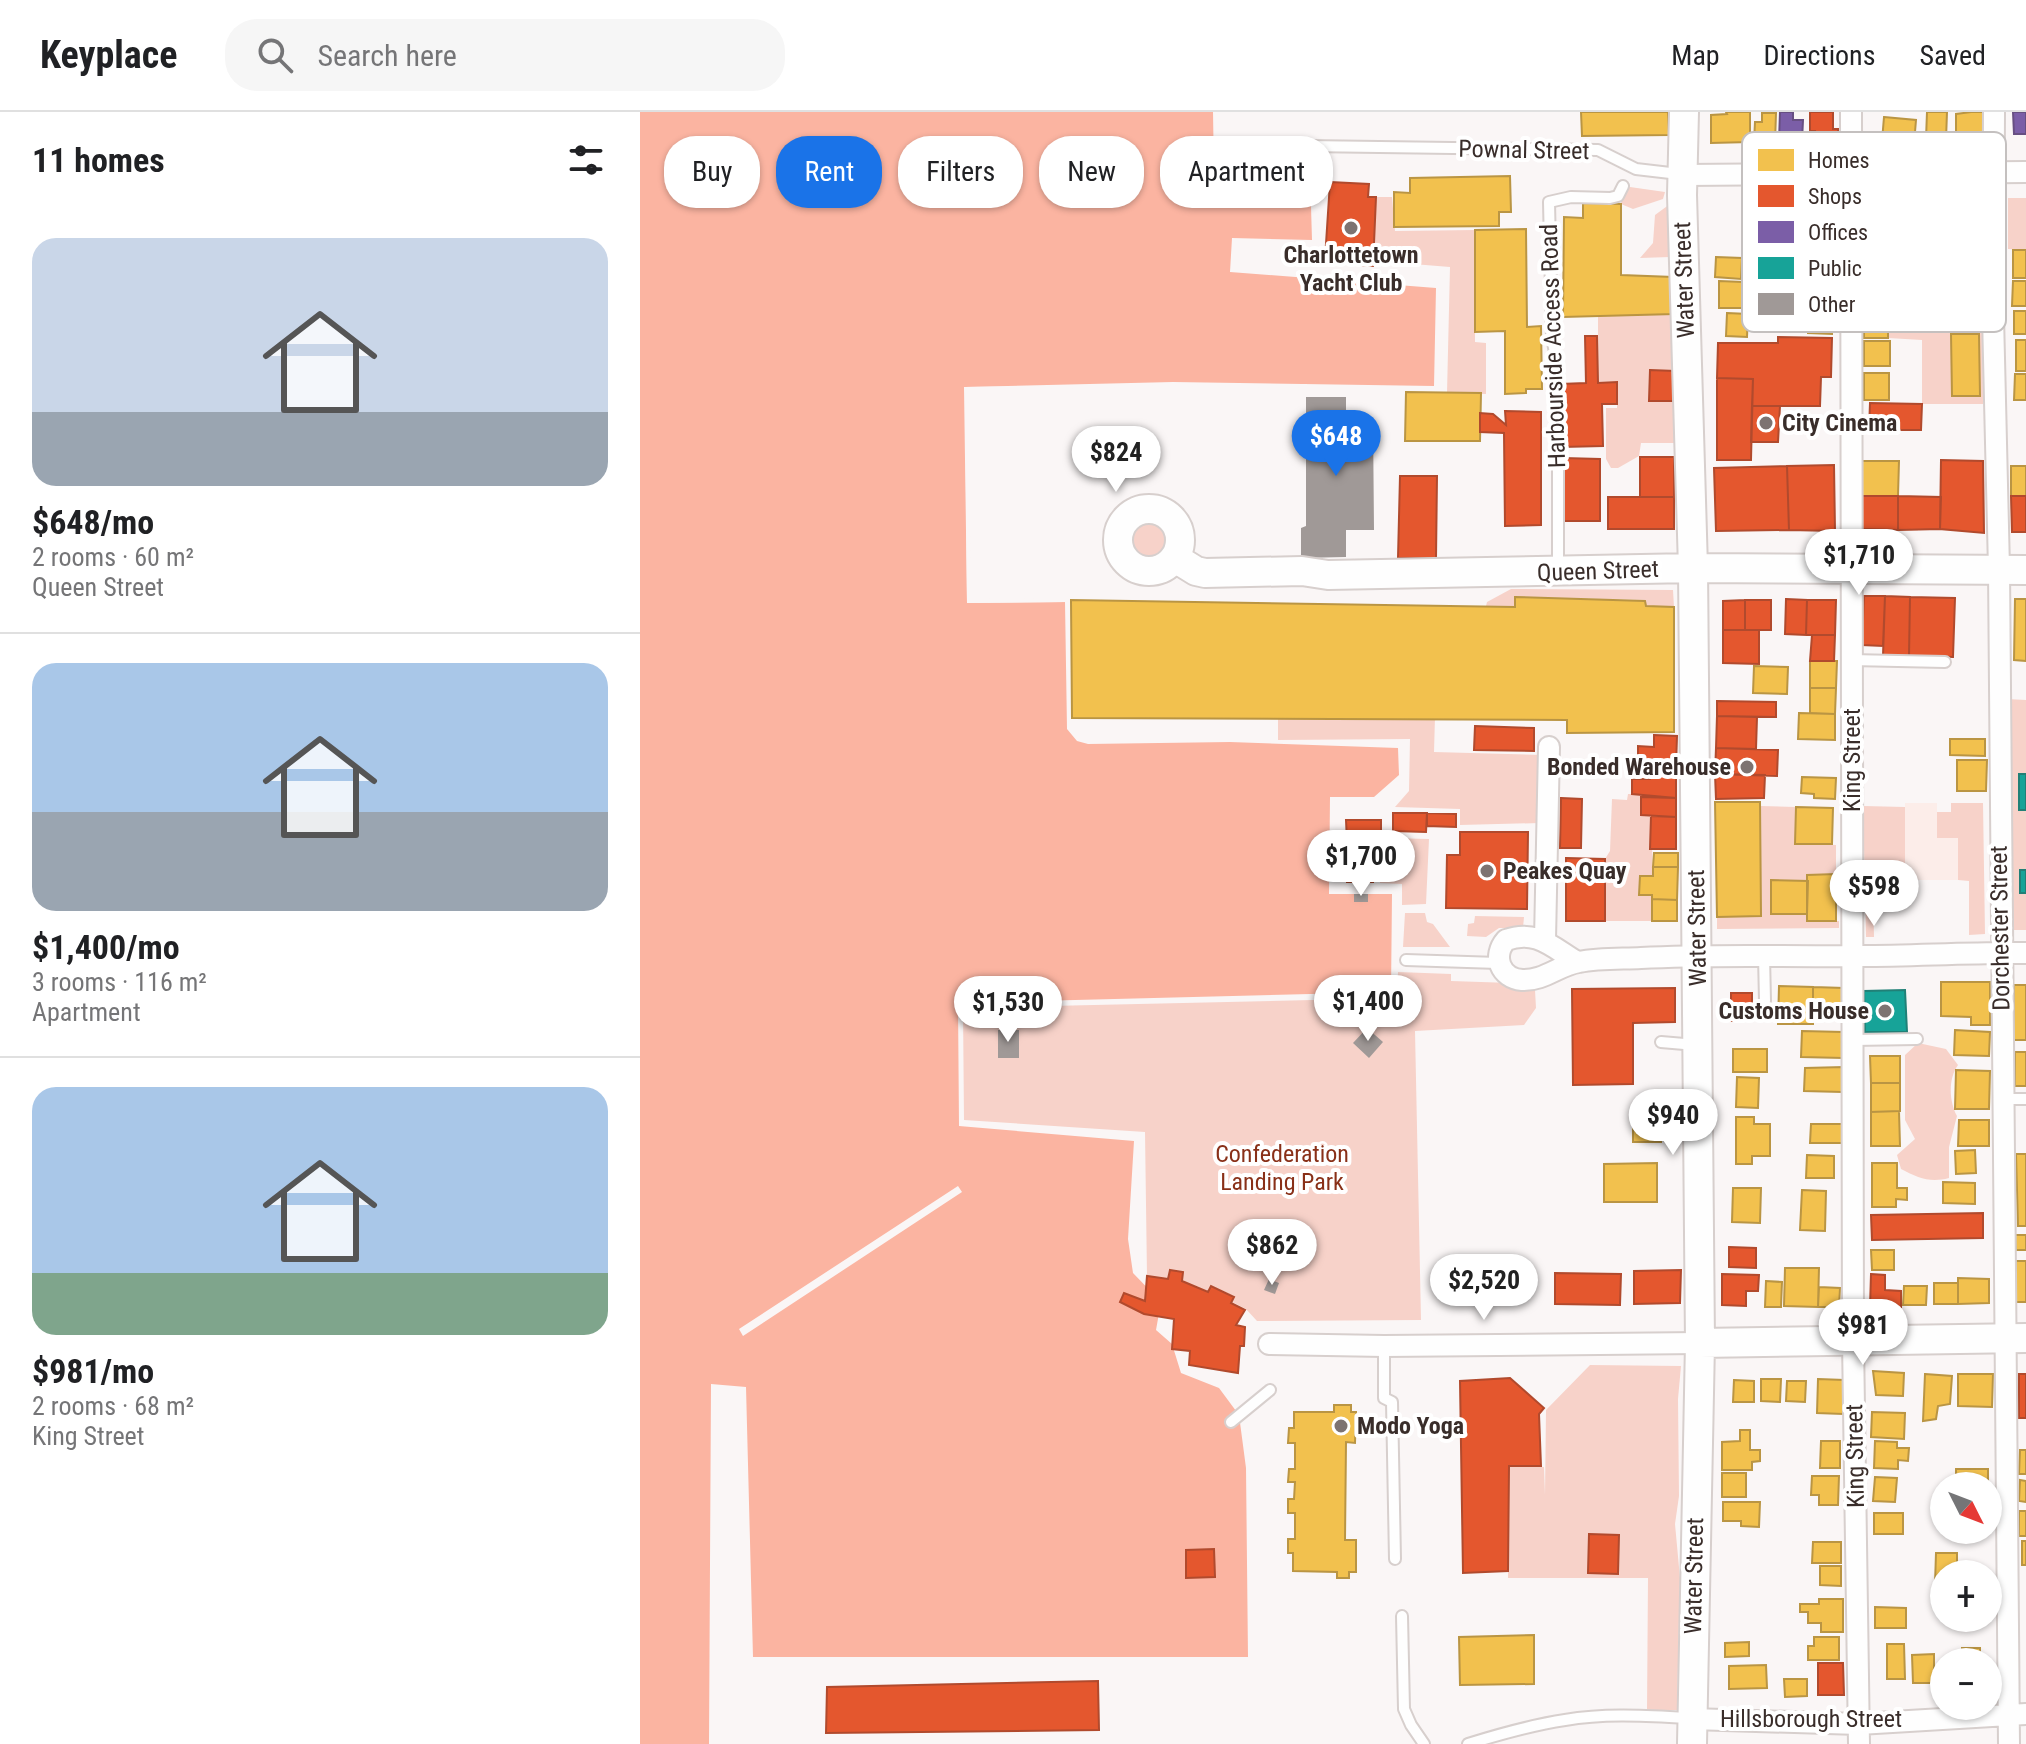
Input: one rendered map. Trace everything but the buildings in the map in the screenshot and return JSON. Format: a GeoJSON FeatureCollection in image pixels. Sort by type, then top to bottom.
{"type":"FeatureCollection","features":[{"type":"Feature","properties":{"kind":"street","name":"Water Street"},"geometry":{"type":"LineString","coordinates":[[1684,112],[1682,195],[1693,568],[1700,1343],[1692,1731]]}},
{"type":"Feature","properties":{"kind":"street","name":"King Street"},"geometry":{"type":"LineString","coordinates":[[1851,112],[1851,132]]}},
{"type":"Feature","properties":{"kind":"street","name":"Pownal Street"},"geometry":{"type":"LineString","coordinates":[[2006,173],[2026,172]]}},
{"type":"Feature","properties":{"kind":"street","name":"Pownal Street"},"geometry":{"type":"LineString","coordinates":[[1684,175],[1742,175]]}},
{"type":"Feature","properties":{"kind":"street","name":"King Street"},"geometry":{"type":"LineString","coordinates":[[1851,332],[1853,1341],[1859,1734]]}},
{"type":"Feature","properties":{"kind":"street","name":"Dorchester Street"},"geometry":{"type":"LineString","coordinates":[[1994,332],[2012,570],[2001,953],[2003,1099],[2015,1338],[2017,1714],[2009,1744]]}},
{"type":"Feature","properties":{"kind":"street","name":"Queen Street"},"geometry":{"type":"LineString","coordinates":[[1175,558],[1205,573],[1302,571],[1328,575],[1693,568],[2012,570]]}},
{"type":"Feature","properties":{"kind":"street"},"geometry":{"type":"LineString","coordinates":[[1545,940],[1549,747]]}},
{"type":"Feature","properties":{"kind":"street"},"geometry":{"type":"LineString","coordinates":[[1577,962],[1545,940],[1525,935],[1506,940],[1498,953],[1498,963],[1510,976],[1526,980],[1549,975],[1577,962],[1698,955],[2026,953]]}},
{"type":"Feature","properties":{"kind":"street"},"geometry":{"type":"LineString","coordinates":[[1269,1344],[1384,1346],[2015,1338]]}},
{"type":"Feature","properties":{"kind":"street","name":"Hillsborough Street"},"geometry":{"type":"LineString","coordinates":[[1692,1731],[1859,1734],[2017,1714]]}},
{"type":"Feature","properties":{"kind":"lane","name":"Pownal Street"},"geometry":{"type":"LineString","coordinates":[[1333,146],[1598,150],[1636,169],[1684,175]]}},
{"type":"Feature","properties":{"kind":"lane","name":"Harbourside Access Road"},"geometry":{"type":"LineString","coordinates":[[1558,570],[1558,369],[1552,337],[1549,202],[1571,197],[1610,198],[1618,196],[1623,186]]}},
{"type":"Feature","properties":{"kind":"lane"},"geometry":{"type":"LineString","coordinates":[[1851,660],[1945,662]]}},
{"type":"Feature","properties":{"kind":"lane"},"geometry":{"type":"LineString","coordinates":[[1764,956],[1765,1001]]}},
{"type":"Feature","properties":{"kind":"lane"},"geometry":{"type":"LineString","coordinates":[[1406,960],[1498,963]]}},
{"type":"Feature","properties":{"kind":"lane"},"geometry":{"type":"LineString","coordinates":[[1853,1040],[1917,1039]]}},
{"type":"Feature","properties":{"kind":"lane"},"geometry":{"type":"LineString","coordinates":[[1661,1042],[1698,1045]]}},
{"type":"Feature","properties":{"kind":"lane"},"geometry":{"type":"LineString","coordinates":[[2003,1099],[2026,1099]]}},
{"type":"Feature","properties":{"kind":"lane"},"geometry":{"type":"LineString","coordinates":[[1384,1346],[1384,1398],[1392,1402],[1395,1559]]}},
{"type":"Feature","properties":{"kind":"lane"},"geometry":{"type":"LineString","coordinates":[[1231,1422],[1270,1390]]}},
{"type":"Feature","properties":{"kind":"lane"},"geometry":{"type":"LineString","coordinates":[[1402,1616],[1404,1709],[1424,1744]]}},
{"type":"Feature","properties":{"kind":"lane"},"geometry":{"type":"LineString","coordinates":[[1468,1744],[1565,1719],[1632,1716],[1692,1731]]}},
{"type":"Feature","properties":{"kind":"shaded area"},"geometry":{"type":"Polygon","coordinates":[[[640,112],[1213,112],[1213,136],[1160,136],[1160,208],[1311,208],[1312,240],[1232,238],[1230,272],[1436,288],[1434,386],[1173,382],[965,387],[967,603],[1065,602],[1067,729],[1077,741],[1088,744],[1230,742],[1398,748],[1399,775],[1374,797],[1330,797],[1329,894],[1392,894],[1391,992],[958,1003],[959,1126],[1134,1141],[1128,1239],[1133,1273],[1161,1302],[1156,1330],[1172,1344],[1181,1373],[1219,1388],[1239,1415],[1246,1468],[1248,1657],[753,1657],[746,1387],[711,1384],[709,1744],[640,1744],[640,112]]]}},
{"type":"Feature","properties":{"kind":"shaded area"},"geometry":{"type":"Polygon","coordinates":[[[1905,803],[1937,803],[1937,837],[1958,838],[1958,880],[1905,880],[1905,803]]]}},
{"type":"Feature","properties":{"kind":"green space"},"geometry":{"type":"Polygon","coordinates":[[[1623,186],[1665,192],[1663,199],[1633,209],[1621,204],[1623,186]]]}},
{"type":"Feature","properties":{"kind":"green space"},"geometry":{"type":"Polygon","coordinates":[[[1376,197],[1392,197],[1395,231],[1475,230],[1475,342],[1486,343],[1486,394],[1447,393],[1450,267],[1388,262],[1373,266],[1376,197]]]}},
{"type":"Feature","properties":{"kind":"green space"},"geometry":{"type":"Polygon","coordinates":[[[2008,198],[2026,198],[2026,250],[2008,249],[2008,198]]]}},
{"type":"Feature","properties":{"kind":"green space"},"geometry":{"type":"Polygon","coordinates":[[[1670,204],[1670,257],[1640,258],[1653,243],[1655,215],[1670,204]]]}},
{"type":"Feature","properties":{"kind":"green space"},"geometry":{"type":"Polygon","coordinates":[[[1674,314],[1676,443],[1641,443],[1639,456],[1618,468],[1611,468],[1606,459],[1606,408],[1617,408],[1617,383],[1598,383],[1598,315],[1674,314]]]}},
{"type":"Feature","properties":{"kind":"green space"},"geometry":{"type":"Polygon","coordinates":[[[1888,332],[1983,332],[1983,404],[1922,404],[1922,340],[1888,338],[1888,332]]]}},
{"type":"Feature","properties":{"kind":"green space"},"geometry":{"type":"Polygon","coordinates":[[[1148,521],[1161,527],[1167,540],[1161,553],[1148,559],[1135,553],[1129,540],[1135,527],[1148,521]]]}},
{"type":"Feature","properties":{"kind":"green space"},"geometry":{"type":"Polygon","coordinates":[[[1511,589],[1673,590],[1674,607],[1646,606],[1645,600],[1516,597],[1515,607],[1486,606],[1487,602],[1511,589]]]}},
{"type":"Feature","properties":{"kind":"green space"},"geometry":{"type":"Polygon","coordinates":[[[2007,699],[2026,700],[2026,774],[2019,775],[2019,810],[2026,810],[2026,870],[2020,871],[2020,893],[2026,893],[2026,930],[2009,930],[2007,699]]]}},
{"type":"Feature","properties":{"kind":"green space"},"geometry":{"type":"Polygon","coordinates":[[[1435,717],[1434,752],[1543,755],[1540,823],[1460,825],[1460,809],[1395,807],[1409,791],[1410,739],[1278,740],[1278,718],[1435,717]]]}},
{"type":"Feature","properties":{"kind":"green space"},"geometry":{"type":"Polygon","coordinates":[[[1628,794],[1642,794],[1641,815],[1651,816],[1653,876],[1640,876],[1640,894],[1652,895],[1652,921],[1605,921],[1605,859],[1610,851],[1612,799],[1627,800],[1628,794]]]}},
{"type":"Feature","properties":{"kind":"green space"},"geometry":{"type":"Polygon","coordinates":[[[1951,803],[1983,803],[1985,934],[1969,935],[1969,881],[1958,880],[1958,838],[1937,838],[1937,812],[1951,812],[1951,803]]]}},
{"type":"Feature","properties":{"kind":"green space"},"geometry":{"type":"Polygon","coordinates":[[[1760,806],[1796,807],[1796,843],[1836,845],[1836,874],[1808,875],[1808,881],[1771,880],[1771,913],[1807,914],[1808,921],[1839,921],[1839,928],[1717,929],[1717,917],[1761,916],[1760,806]]]}},
{"type":"Feature","properties":{"kind":"green space"},"geometry":{"type":"Polygon","coordinates":[[[1863,806],[1905,807],[1905,880],[1895,881],[1895,888],[1873,889],[1874,937],[1866,937],[1863,806]]]}},
{"type":"Feature","properties":{"kind":"green space"},"geometry":{"type":"Polygon","coordinates":[[[1389,838],[1429,839],[1426,904],[1402,905],[1402,884],[1380,883],[1380,848],[1389,847],[1389,838]]]}},
{"type":"Feature","properties":{"kind":"green space"},"geometry":{"type":"Polygon","coordinates":[[[1405,913],[1425,913],[1427,922],[1433,924],[1450,947],[1403,947],[1405,913]]]}},
{"type":"Feature","properties":{"kind":"green space"},"geometry":{"type":"Polygon","coordinates":[[[1475,916],[1524,917],[1523,928],[1499,928],[1486,937],[1467,936],[1468,924],[1474,923],[1475,916]]]}},
{"type":"Feature","properties":{"kind":"green space","name":"Confederation Landing Park"},"geometry":{"type":"Polygon","coordinates":[[[1398,972],[1451,974],[1451,981],[1511,983],[1535,990],[1536,1008],[1524,1025],[1415,1031],[1421,1320],[1257,1321],[1246,1309],[1232,1302],[1234,1296],[1212,1286],[1208,1292],[1182,1281],[1147,1276],[1145,1132],[964,1120],[963,1008],[1397,998],[1398,972]]]}},
{"type":"Feature","properties":{"kind":"green space"},"geometry":{"type":"Polygon","coordinates":[[[1918,1043],[1946,1049],[1958,1065],[1951,1083],[1951,1097],[1957,1116],[1949,1147],[1949,1178],[1924,1179],[1913,1175],[1901,1169],[1897,1155],[1915,1139],[1905,1120],[1905,1055],[1918,1043]]]}},
{"type":"Feature","properties":{"kind":"green space"},"geometry":{"type":"Polygon","coordinates":[[[1590,1365],[1681,1366],[1678,1399],[1679,1496],[1675,1524],[1680,1578],[1677,1710],[1647,1710],[1648,1578],[1508,1578],[1509,1466],[1544,1467],[1545,1495],[1546,1410],[1590,1365]]]}},
{"type":"Feature","properties":{"kind":"pier"},"geometry":{"type":"Polygon","coordinates":[[[1307,384],[1306,388],[1173,386],[968,391],[971,599],[1060,598],[1069,602],[967,603],[964,387],[1307,384]]]}},
{"type":"Feature","properties":{"kind":"pier"},"geometry":{"type":"Polygon","coordinates":[[[958,1186],[962,1192],[743,1336],[739,1329],[958,1186]]]}},
{"type":"Feature","properties":{"kind":"pier"},"geometry":{"type":"Polygon","coordinates":[[[765,1657],[1248,1657],[1248,1661],[765,1661],[765,1657]]]}},
{"type":"Feature","properties":{"kind":"place","name":"Charlottetown Yacht Club"},"geometry":{"type":"Point","coordinates":[1351,228]}},
{"type":"Feature","properties":{"kind":"place","name":"City Cinema"},"geometry":{"type":"Point","coordinates":[1766,423]}},
{"type":"Feature","properties":{"kind":"place","name":"Bonded Warehouse"},"geometry":{"type":"Point","coordinates":[1747,767]}},
{"type":"Feature","properties":{"kind":"place","name":"Peakes Quay"},"geometry":{"type":"Point","coordinates":[1487,871]}},
{"type":"Feature","properties":{"kind":"place","name":"Customs House"},"geometry":{"type":"Point","coordinates":[1885,1011]}},
{"type":"Feature","properties":{"kind":"place","name":"Modo Yoga"},"geometry":{"type":"Point","coordinates":[1341,1426]}}]}
